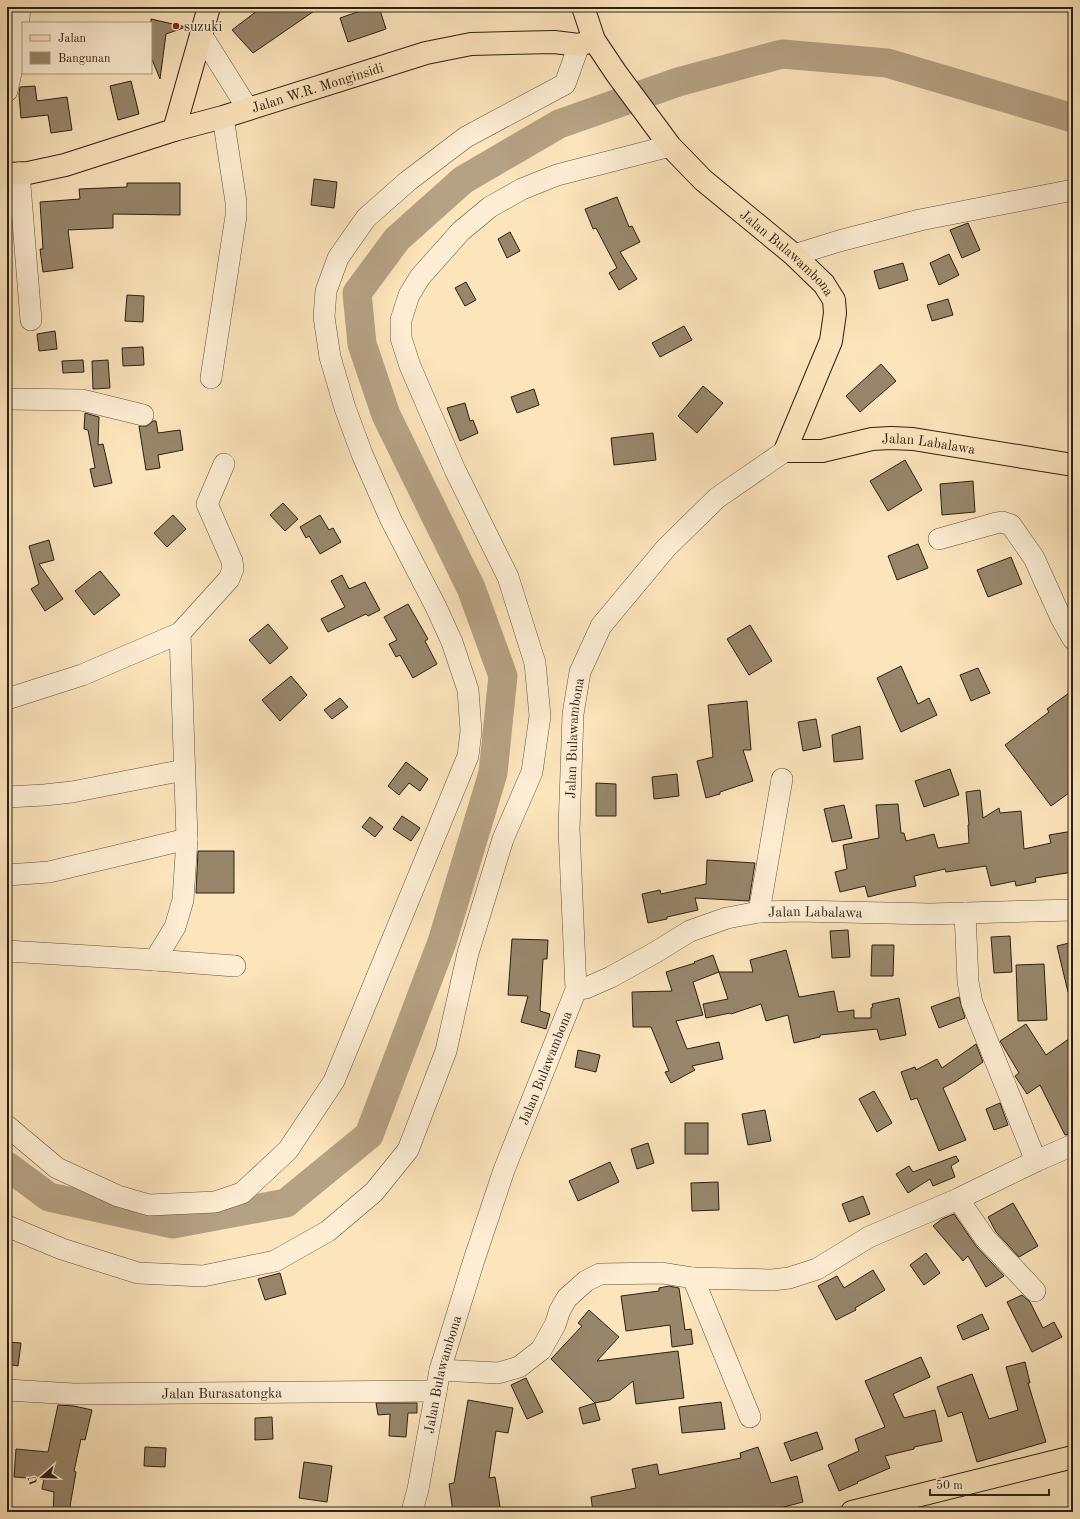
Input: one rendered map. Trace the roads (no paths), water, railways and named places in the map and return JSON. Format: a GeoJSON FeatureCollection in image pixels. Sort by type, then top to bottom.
{"type":"FeatureCollection","features":[{"type":"Feature","properties":{"kind":"main road"},"geometry":{"type":"LineString","coordinates":[[174,130],[209,7]]}},
{"type":"Feature","properties":{"kind":"main road"},"geometry":{"type":"LineString","coordinates":[[583,7],[587,43]]}},
{"type":"Feature","properties":{"kind":"main road","name":"Jalan W.R. Monginsidi"},"geometry":{"type":"LineString","coordinates":[[13,174],[40,171],[65,165],[426,53],[458,46],[492,43],[587,43]]}},
{"type":"Feature","properties":{"kind":"main road","name":"Jalan Bulawambona"},"geometry":{"type":"LineString","coordinates":[[587,43],[616,73],[670,146],[703,180],[794,255],[824,284],[834,300],[835,313],[831,341],[785,450]]}},
{"type":"Feature","properties":{"kind":"main road","name":"Jalan Labalawa"},"geometry":{"type":"LineString","coordinates":[[785,450],[822,451],[872,439],[912,439],[1073,465]]}},
{"type":"Feature","properties":{"kind":"main road"},"geometry":{"type":"LineString","coordinates":[[852,1512],[1073,1457]]}},
{"type":"Feature","properties":{"kind":"street"},"geometry":{"type":"LineString","coordinates":[[7,91],[16,50],[20,7]]}},
{"type":"Feature","properties":{"kind":"street"},"geometry":{"type":"LineString","coordinates":[[201,34],[248,109]]}},
{"type":"Feature","properties":{"kind":"street"},"geometry":{"type":"LineString","coordinates":[[7,1126],[57,1168],[118,1196],[149,1204],[215,1202],[242,1193],[288,1150],[334,1081],[468,756],[471,731],[468,690],[452,642],[436,607],[391,520],[362,454],[345,408],[330,357],[324,317],[326,290],[338,258],[366,218],[408,181],[466,137],[565,84],[587,43]]}},
{"type":"Feature","properties":{"kind":"street"},"geometry":{"type":"LineString","coordinates":[[211,378],[236,216],[236,202],[223,117]]}},
{"type":"Feature","properties":{"kind":"street"},"geometry":{"type":"LineString","coordinates":[[7,1226],[62,1249],[138,1273],[203,1276],[275,1261],[328,1231],[374,1192],[408,1150],[446,1051],[468,953],[503,840],[532,772],[540,716],[535,663],[508,578],[454,470],[410,366],[401,338],[401,320],[409,295],[420,277],[462,231],[490,207],[522,189],[557,174],[670,146]]}},
{"type":"Feature","properties":{"kind":"street"},"geometry":{"type":"LineString","coordinates":[[13,174],[31,320]]}},
{"type":"Feature","properties":{"kind":"street"},"geometry":{"type":"LineString","coordinates":[[794,255],[839,241],[920,220],[1073,190]]}},
{"type":"Feature","properties":{"kind":"street"},"geometry":{"type":"LineString","coordinates":[[7,399],[82,400],[143,415]]}},
{"type":"Feature","properties":{"kind":"street","name":"Jalan Bulawambona"},"geometry":{"type":"LineString","coordinates":[[412,1512],[418,1489],[440,1370],[473,1262],[504,1170],[576,990],[569,829],[573,714],[580,672],[601,626],[666,548],[717,498],[785,450]]}},
{"type":"Feature","properties":{"kind":"street"},"geometry":{"type":"LineString","coordinates":[[7,699],[82,675],[180,633],[220,591],[229,579],[233,569],[232,561],[207,504],[224,464]]}},
{"type":"Feature","properties":{"kind":"street"},"geometry":{"type":"LineString","coordinates":[[939,539],[996,523],[1002,522],[1011,525],[1034,558],[1061,618],[1073,639]]}},
{"type":"Feature","properties":{"kind":"street"},"geometry":{"type":"LineString","coordinates":[[155,960],[175,927],[183,900],[187,839],[180,633]]}},
{"type":"Feature","properties":{"kind":"street"},"geometry":{"type":"LineString","coordinates":[[7,797],[72,792],[184,770]]}},
{"type":"Feature","properties":{"kind":"street"},"geometry":{"type":"LineString","coordinates":[[759,912],[782,779]]}},
{"type":"Feature","properties":{"kind":"street"},"geometry":{"type":"LineString","coordinates":[[7,875],[49,872],[187,839]]}},
{"type":"Feature","properties":{"kind":"street","name":"Jalan Labalawa"},"geometry":{"type":"LineString","coordinates":[[576,990],[586,988],[611,977],[690,931],[727,918],[759,912],[798,911],[931,914],[1073,910]]}},
{"type":"Feature","properties":{"kind":"street"},"geometry":{"type":"LineString","coordinates":[[965,913],[968,982],[972,1003],[1036,1161]]}},
{"type":"Feature","properties":{"kind":"street"},"geometry":{"type":"LineString","coordinates":[[7,951],[235,966]]}},
{"type":"Feature","properties":{"kind":"street"},"geometry":{"type":"LineString","coordinates":[[440,1370],[498,1373],[519,1367],[542,1350],[555,1325],[566,1298],[586,1281],[600,1274],[662,1273],[693,1278],[772,1280],[789,1278],[816,1269],[869,1237],[958,1199],[1036,1161],[1073,1145]]}},
{"type":"Feature","properties":{"kind":"street"},"geometry":{"type":"LineString","coordinates":[[958,1199],[985,1238],[1035,1291]]}},
{"type":"Feature","properties":{"kind":"street"},"geometry":{"type":"LineString","coordinates":[[693,1278],[750,1417]]}},
{"type":"Feature","properties":{"kind":"street","name":"Jalan Burasatongka"},"geometry":{"type":"LineString","coordinates":[[7,1390],[74,1394],[436,1391]]}},
{"type":"Feature","properties":{"kind":"waterway"},"geometry":{"type":"LineString","coordinates":[[7,1166],[49,1197],[173,1224],[286,1203],[369,1135],[442,942],[493,773],[503,676],[471,588],[386,415],[362,344],[357,293],[397,239],[463,180],[559,124],[678,82],[782,54],[887,63],[1073,118]]}},
{"type":"Feature","properties":{"kind":"place","name":"suzuki"},"geometry":{"type":"Point","coordinates":[176,26]}}]}
